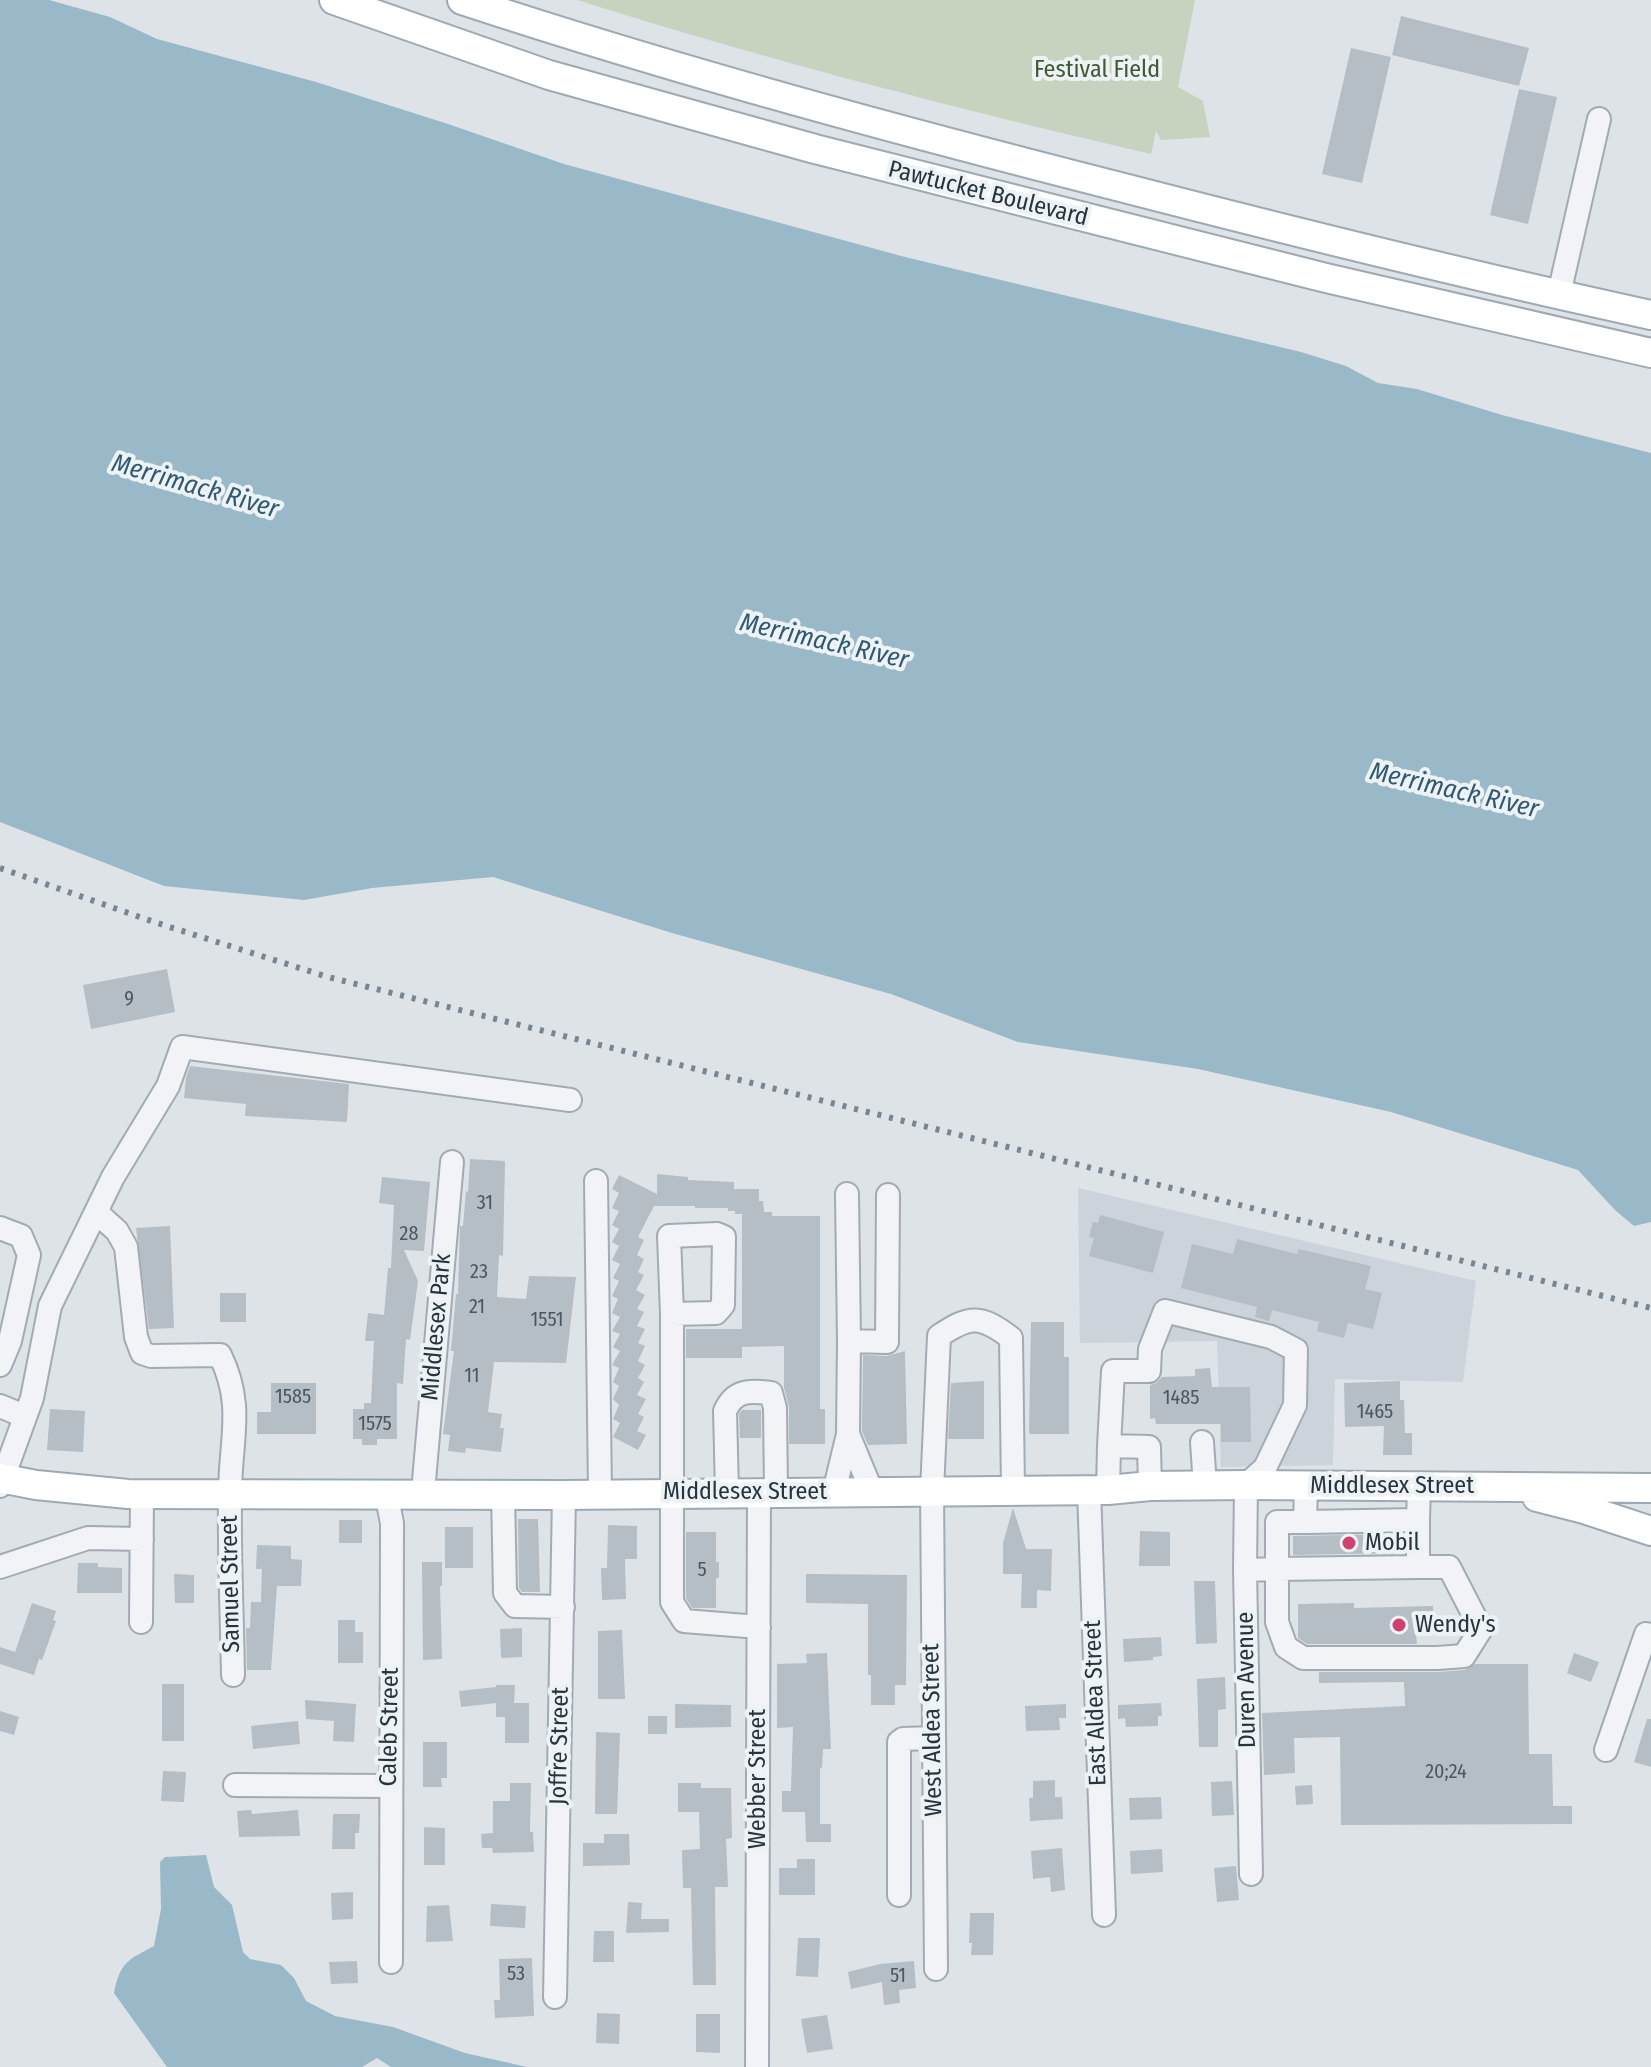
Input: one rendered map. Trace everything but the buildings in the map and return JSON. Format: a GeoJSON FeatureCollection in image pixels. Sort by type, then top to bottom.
{"type":"FeatureCollection","features":[{"type":"Feature","properties":{"kind":"main road","name":"Pawtucket Boulevard"},"geometry":{"type":"LineString","coordinates":[[334,0],[549,75],[815,149],[1326,278],[1651,353]]}},
{"type":"Feature","properties":{"kind":"main road","name":"Pawtucket Boulevard"},"geometry":{"type":"LineString","coordinates":[[462,0],[571,36],[906,131],[1251,221],[1651,315]]}},
{"type":"Feature","properties":{"kind":"main road","name":"Middlesex Street"},"geometry":{"type":"LineString","coordinates":[[1,1481],[142,1494],[423,1492],[564,1495],[1098,1490],[1246,1485],[1647,1490]]}},
{"type":"Feature","properties":{"kind":"main road","name":"Middlesex Street"},"geometry":{"type":"LineString","coordinates":[[1490,1486],[1584,1509],[1651,1531]]}},
{"type":"Feature","properties":{"kind":"street"},"geometry":{"type":"LineString","coordinates":[[1559,294],[1599,119]]}},
{"type":"Feature","properties":{"kind":"street"},"geometry":{"type":"LineString","coordinates":[[1,1481],[32,1398],[50,1306],[113,1177],[168,1086],[182,1047],[570,1100]]}},
{"type":"Feature","properties":{"kind":"street","name":"Middlesex Park"},"geometry":{"type":"LineString","coordinates":[[423,1492],[452,1162]]}},
{"type":"Feature","properties":{"kind":"street"},"geometry":{"type":"LineString","coordinates":[[596,1181],[600,1493]]}},
{"type":"Feature","properties":{"kind":"street"},"geometry":{"type":"LineString","coordinates":[[834,1492],[848,1434],[847,1194]]}},
{"type":"Feature","properties":{"kind":"street"},"geometry":{"type":"LineString","coordinates":[[849,1341],[887,1342],[888,1195]]}},
{"type":"Feature","properties":{"kind":"street","name":"Samuel Street"},"geometry":{"type":"LineString","coordinates":[[94,1216],[117,1231],[126,1247],[136,1337],[142,1353],[151,1356],[220,1355],[230,1376],[236,1403],[230,1493],[233,1675]]}},
{"type":"Feature","properties":{"kind":"street"},"geometry":{"type":"LineString","coordinates":[[0,1228],[21,1236],[29,1255],[10,1341],[0,1365]]}},
{"type":"Feature","properties":{"kind":"street","name":"East Aldea Street"},"geometry":{"type":"LineString","coordinates":[[1104,1915],[1098,1490],[1109,1446],[1113,1371],[1149,1371],[1150,1349],[1165,1311],[1271,1337],[1296,1350],[1295,1405],[1265,1468],[1246,1485]]}},
{"type":"Feature","properties":{"kind":"street"},"geometry":{"type":"LineString","coordinates":[[672,1314],[672,1602],[684,1621],[759,1627]]}},
{"type":"Feature","properties":{"kind":"street","name":"West Aldea Street"},"geometry":{"type":"LineString","coordinates":[[936,1969],[932,1491],[939,1336],[962,1321],[991,1323],[1011,1338],[1013,1490]]}},
{"type":"Feature","properties":{"kind":"street","name":"Webber Street"},"geometry":{"type":"LineString","coordinates":[[727,1492],[725,1411],[730,1399],[743,1391],[771,1393],[775,1408],[759,1627],[757,2067]]}},
{"type":"Feature","properties":{"kind":"street"},"geometry":{"type":"LineString","coordinates":[[0,1406],[24,1416]]}},
{"type":"Feature","properties":{"kind":"street"},"geometry":{"type":"LineString","coordinates":[[848,1434],[872,1492]]}},
{"type":"Feature","properties":{"kind":"street"},"geometry":{"type":"LineString","coordinates":[[1202,1442],[1205,1486]]}},
{"type":"Feature","properties":{"kind":"street"},"geometry":{"type":"LineString","coordinates":[[1109,1446],[1149,1447],[1150,1486]]}},
{"type":"Feature","properties":{"kind":"street","name":"Duren Avenue"},"geometry":{"type":"LineString","coordinates":[[1246,1485],[1251,1874]]}},
{"type":"Feature","properties":{"kind":"street"},"geometry":{"type":"LineString","coordinates":[[1418,1567],[1419,1485]]}},
{"type":"Feature","properties":{"kind":"street"},"geometry":{"type":"LineString","coordinates":[[1305,1522],[1306,1486]]}},
{"type":"Feature","properties":{"kind":"street","name":"Caleb Street"},"geometry":{"type":"LineString","coordinates":[[386,1493],[392,1523],[389,1786],[391,1962]]}},
{"type":"Feature","properties":{"kind":"street"},"geometry":{"type":"LineString","coordinates":[[503,1493],[505,1593],[515,1606],[563,1607]]}},
{"type":"Feature","properties":{"kind":"street"},"geometry":{"type":"LineString","coordinates":[[141,1622],[142,1494]]}},
{"type":"Feature","properties":{"kind":"street","name":"Joffre Street"},"geometry":{"type":"LineString","coordinates":[[555,1997],[564,1495]]}},
{"type":"Feature","properties":{"kind":"street"},"geometry":{"type":"LineString","coordinates":[[1245,1570],[1277,1569],[1449,1567],[1481,1629],[1464,1656],[1303,1658],[1286,1647],[1277,1622],[1277,1569],[1277,1522],[1418,1520]]}},
{"type":"Feature","properties":{"kind":"street"},"geometry":{"type":"LineString","coordinates":[[0,1567],[88,1538],[142,1539]]}},
{"type":"Feature","properties":{"kind":"street"},"geometry":{"type":"LineString","coordinates":[[1606,1750],[1646,1634],[1651,1636]]}},
{"type":"Feature","properties":{"kind":"street"},"geometry":{"type":"LineString","coordinates":[[899,1895],[899,1742],[903,1739],[933,1738]]}},
{"type":"Feature","properties":{"kind":"street"},"geometry":{"type":"LineString","coordinates":[[235,1785],[389,1786]]}},
{"type":"Feature","properties":{"kind":"shaded area"},"geometry":{"type":"Polygon","coordinates":[[[1078,1188],[1476,1281],[1463,1382],[1335,1379],[1333,1465],[1221,1467],[1217,1341],[1080,1343],[1078,1188]]]}},
{"type":"Feature","properties":{"kind":"green space","name":"Festival Field"},"geometry":{"type":"Polygon","coordinates":[[[577,0],[1195,0],[1178,87],[1203,101],[1210,137],[1161,140],[1156,131],[1151,154],[862,83],[577,0]]]}},
{"type":"Feature","properties":{"kind":"water","name":"Merrimack River"},"geometry":{"type":"Polygon","coordinates":[[[0,0],[49,0],[110,17],[157,39],[316,82],[564,164],[905,257],[1301,352],[1346,366],[1378,383],[1417,389],[1502,415],[1651,453],[1651,1222],[1634,1226],[1578,1170],[1391,1112],[1198,1069],[1018,1042],[891,994],[672,933],[493,877],[372,888],[304,900],[164,886],[0,822],[0,0]]]}},
{"type":"Feature","properties":{"kind":"water"},"geometry":{"type":"Polygon","coordinates":[[[206,1855],[214,1887],[232,1905],[243,1952],[250,1959],[281,1965],[294,1978],[306,2001],[335,2016],[393,2027],[465,2053],[527,2067],[391,2067],[377,2058],[362,2067],[167,2067],[114,1993],[126,1963],[154,1946],[161,1909],[160,1862],[165,1857],[206,1855]]]}},
{"type":"Feature","properties":{"kind":"railway"},"geometry":{"type":"LineString","coordinates":[[0,868],[154,922],[328,977],[1651,1308]]}},
{"type":"Feature","properties":{"kind":"place","name":"Mobil"},"geometry":{"type":"Point","coordinates":[1349,1543]}},
{"type":"Feature","properties":{"kind":"place","name":"Wendy's"},"geometry":{"type":"Point","coordinates":[1399,1625]}}]}
